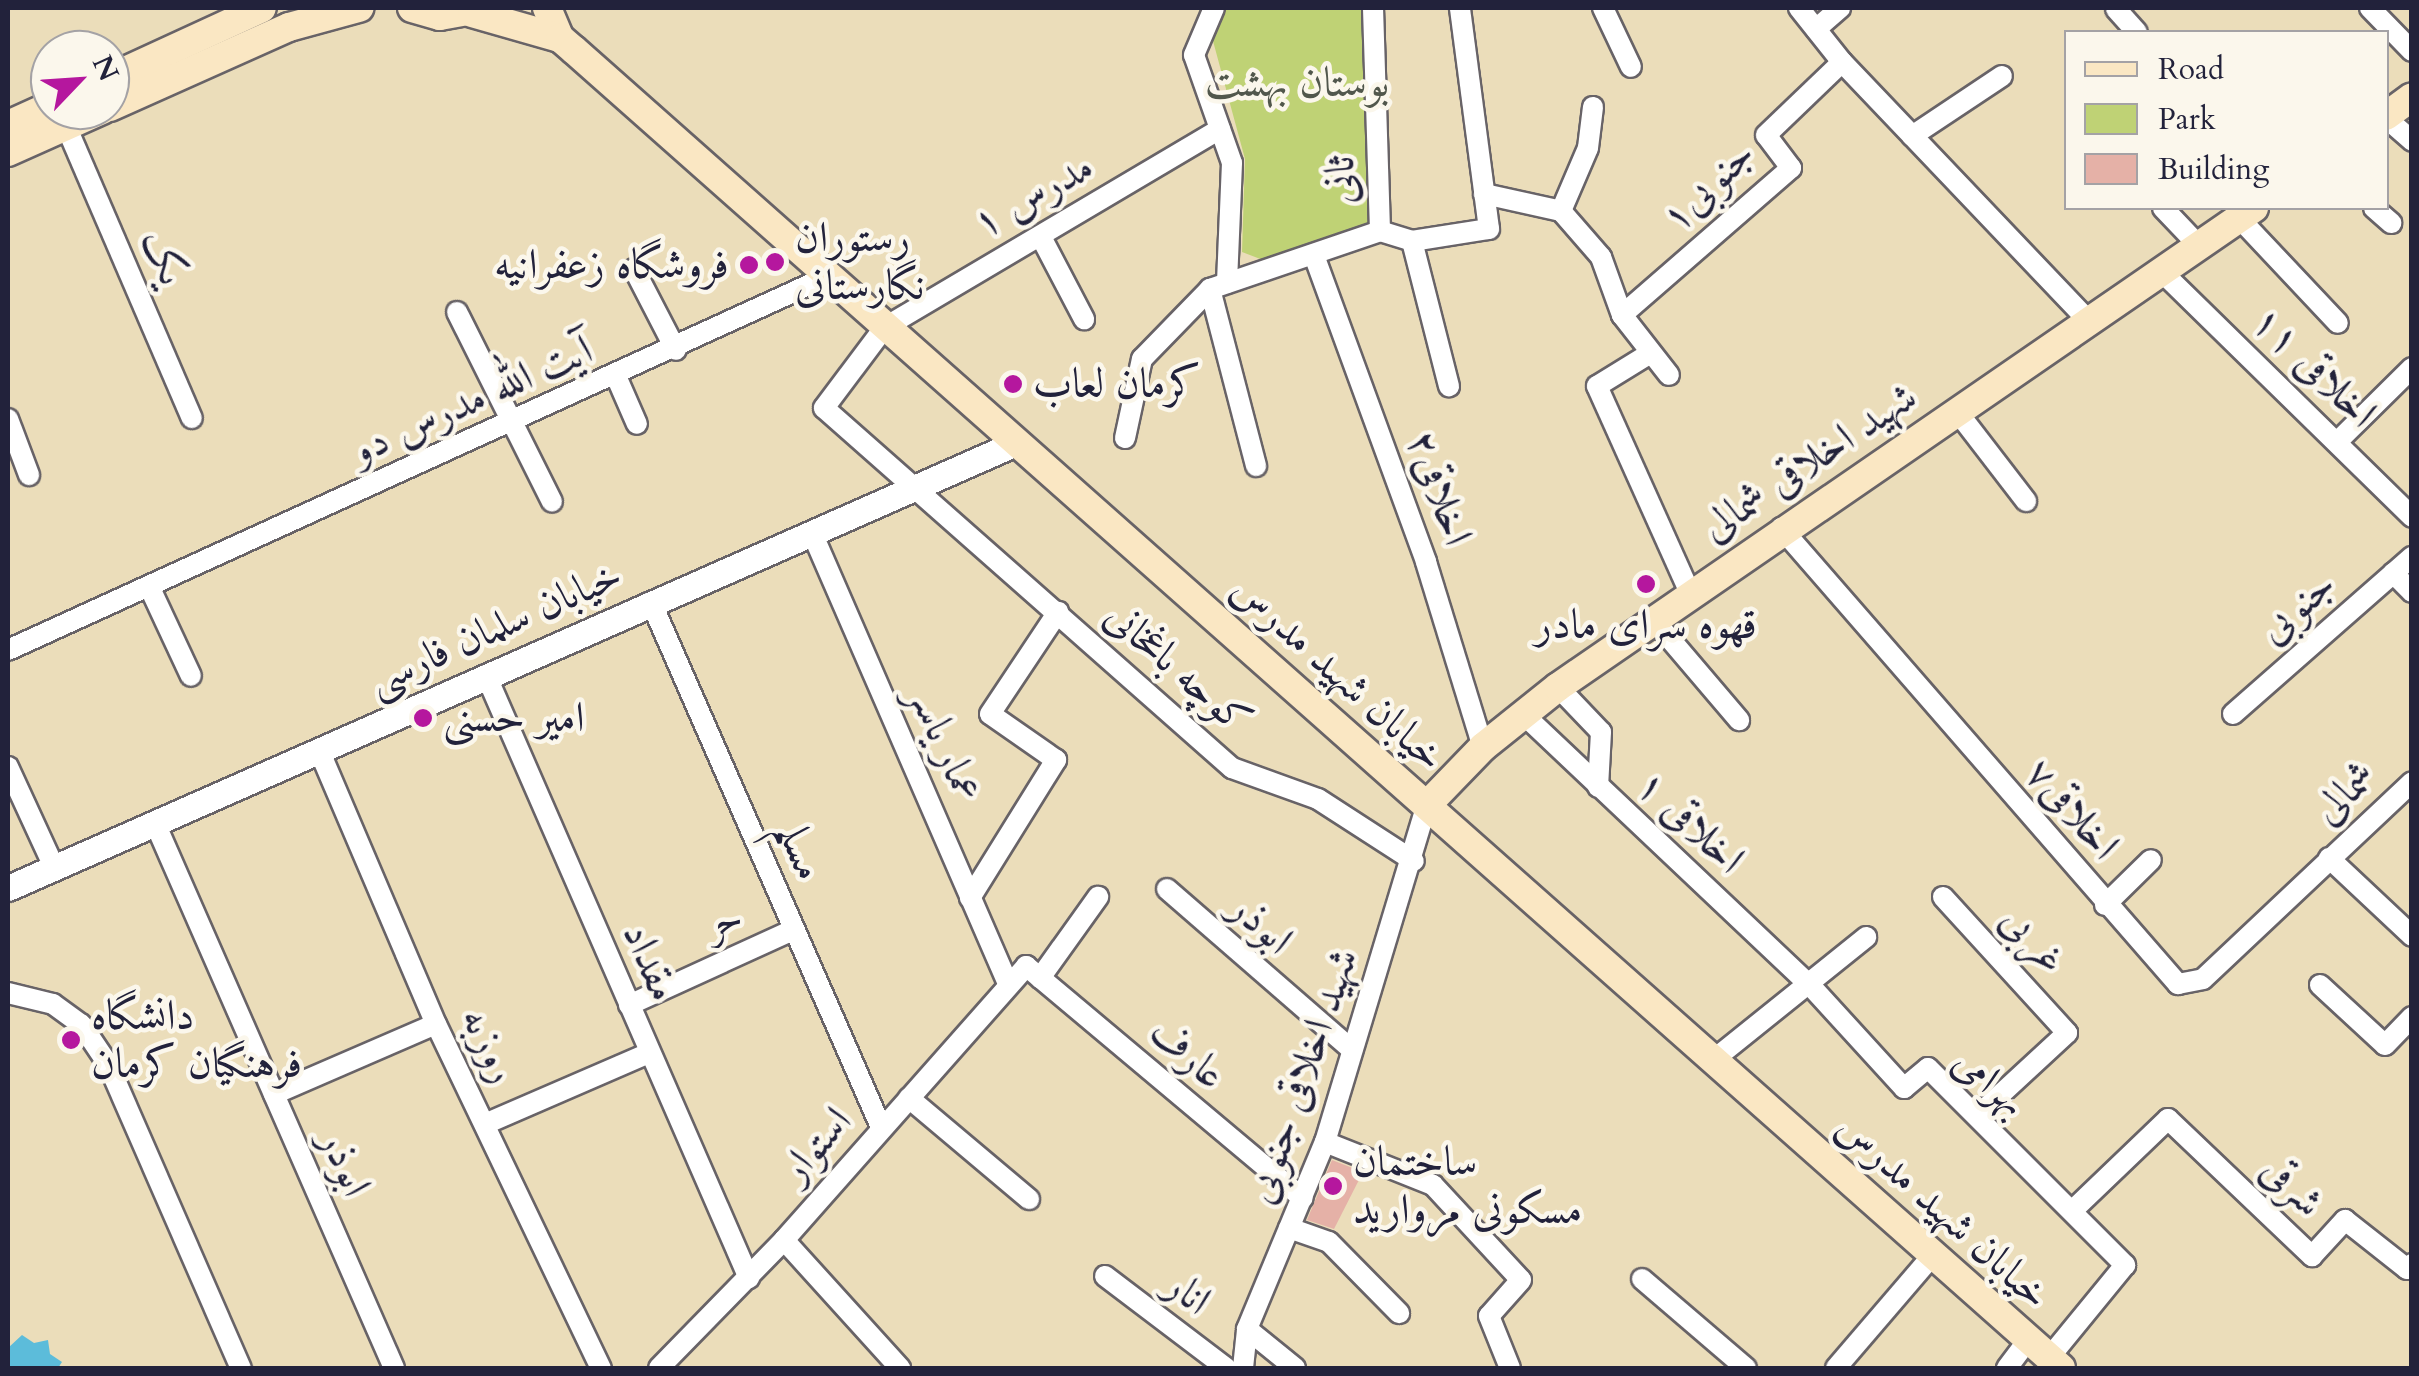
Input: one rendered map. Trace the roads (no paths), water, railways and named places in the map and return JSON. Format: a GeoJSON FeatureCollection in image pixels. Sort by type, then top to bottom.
{"type":"FeatureCollection","features":[{"type":"Feature","properties":{"kind":"main road"},"geometry":{"type":"LineString","coordinates":[[130,69],[262,8]]}},
{"type":"Feature","properties":{"kind":"main road"},"geometry":{"type":"LineString","coordinates":[[130,97],[289,27],[359,8]]}},
{"type":"Feature","properties":{"kind":"main road","name":"خیابان شهید مدرس"},"geometry":{"type":"LineString","coordinates":[[412,8],[440,16],[478,10],[560,38],[824,278],[1016,443],[2046,1356]]}},
{"type":"Feature","properties":{"kind":"main road","name":"خیابان شهید مدرس"},"geometry":{"type":"LineString","coordinates":[[548,8],[560,38]]}},
{"type":"Feature","properties":{"kind":"main road"},"geometry":{"type":"LineString","coordinates":[[2389,115],[2412,97]]}},
{"type":"Feature","properties":{"kind":"main road"},"geometry":{"type":"LineString","coordinates":[[8,152],[39,130]]}},
{"type":"Feature","properties":{"kind":"main road","name":"شهید اخلاقی شمالی"},"geometry":{"type":"LineString","coordinates":[[1427,806],[1522,713],[1653,618],[2246,213]]}},
{"type":"Feature","properties":{"kind":"street"},"geometry":{"type":"LineString","coordinates":[[1214,8],[1194,55],[1232,162],[1219,286],[1256,466]]}},
{"type":"Feature","properties":{"kind":"street","name":"ثانی"},"geometry":{"type":"LineString","coordinates":[[1373,8],[1380,231]]}},
{"type":"Feature","properties":{"kind":"street"},"geometry":{"type":"LineString","coordinates":[[1126,438],[1142,359],[1219,286],[1316,258],[1380,231],[1412,241],[1489,229],[1460,8]]}},
{"type":"Feature","properties":{"kind":"street"},"geometry":{"type":"LineString","coordinates":[[1603,8],[1631,66]]}},
{"type":"Feature","properties":{"kind":"street"},"geometry":{"type":"LineString","coordinates":[[1800,8],[1842,62],[2089,321]]}},
{"type":"Feature","properties":{"kind":"street"},"geometry":{"type":"LineString","coordinates":[[1816,29],[1840,8]]}},
{"type":"Feature","properties":{"kind":"street"},"geometry":{"type":"LineString","coordinates":[[2370,8],[2412,52]]}},
{"type":"Feature","properties":{"kind":"street"},"geometry":{"type":"LineString","coordinates":[[2116,9],[2135,30]]}},
{"type":"Feature","properties":{"kind":"street","name":"جنوبی۱"},"geometry":{"type":"LineString","coordinates":[[1622,315],[1791,168],[1766,135],[1842,62]]}},
{"type":"Feature","properties":{"kind":"street"},"geometry":{"type":"LineString","coordinates":[[1912,136],[2002,76]]}},
{"type":"Feature","properties":{"kind":"street"},"geometry":{"type":"LineString","coordinates":[[1561,211],[1588,148],[1592,107]]}},
{"type":"Feature","properties":{"kind":"street"},"geometry":{"type":"LineString","coordinates":[[2389,120],[2412,140]]}},
{"type":"Feature","properties":{"kind":"street","name":"یک"},"geometry":{"type":"LineString","coordinates":[[64,130],[192,418]]}},
{"type":"Feature","properties":{"kind":"street","name":"مدرس ۱"},"geometry":{"type":"LineString","coordinates":[[920,489],[824,408],[884,328],[962,277],[1041,237],[1220,130]]}},
{"type":"Feature","properties":{"kind":"street"},"geometry":{"type":"LineString","coordinates":[[1484,194],[1561,211],[1601,257],[1622,315],[1649,354],[1670,375]]}},
{"type":"Feature","properties":{"kind":"street"},"geometry":{"type":"LineString","coordinates":[[2165,210],[2199,246]]}},
{"type":"Feature","properties":{"kind":"street"},"geometry":{"type":"LineString","coordinates":[[2376,210],[2392,223]]}},
{"type":"Feature","properties":{"kind":"street"},"geometry":{"type":"LineString","coordinates":[[2246,213],[2338,323]]}},
{"type":"Feature","properties":{"kind":"street"},"geometry":{"type":"LineString","coordinates":[[1041,237],[1084,319]]}},
{"type":"Feature","properties":{"kind":"street"},"geometry":{"type":"LineString","coordinates":[[1412,241],[1450,386]]}},
{"type":"Feature","properties":{"kind":"street","name":"اخلاقی۲"},"geometry":{"type":"LineString","coordinates":[[1316,258],[1426,562],[1483,747]]}},
{"type":"Feature","properties":{"kind":"street"},"geometry":{"type":"LineString","coordinates":[[634,270],[676,350]]}},
{"type":"Feature","properties":{"kind":"street","name":"اخلاقی ۱۱"},"geometry":{"type":"LineString","coordinates":[[2162,272],[2412,517]]}},
{"type":"Feature","properties":{"kind":"street","name":"آیت الله مدرس دو"},"geometry":{"type":"LineString","coordinates":[[8,650],[676,350],[824,278]]}},
{"type":"Feature","properties":{"kind":"street"},"geometry":{"type":"LineString","coordinates":[[457,312],[552,502]]}},
{"type":"Feature","properties":{"kind":"street"},"geometry":{"type":"LineString","coordinates":[[1649,354],[1597,386],[1690,593]]}},
{"type":"Feature","properties":{"kind":"street"},"geometry":{"type":"LineString","coordinates":[[2338,441],[2412,368]]}},
{"type":"Feature","properties":{"kind":"street"},"geometry":{"type":"LineString","coordinates":[[616,376],[637,424]]}},
{"type":"Feature","properties":{"kind":"street"},"geometry":{"type":"LineString","coordinates":[[1956,410],[2026,501]]}},
{"type":"Feature","properties":{"kind":"street"},"geometry":{"type":"LineString","coordinates":[[8,420],[13,451],[29,475]]}},
{"type":"Feature","properties":{"kind":"street","name":"خیابان سلمان فارسی"},"geometry":{"type":"LineString","coordinates":[[8,888],[486,674],[920,489],[1016,443]]}},
{"type":"Feature","properties":{"kind":"street","name":"کوچه باغخانی"},"geometry":{"type":"LineString","coordinates":[[920,489],[1232,768],[1318,799],[1414,861]]}},
{"type":"Feature","properties":{"kind":"street","name":"اخلاقی۷"},"geometry":{"type":"LineString","coordinates":[[1781,528],[2104,905],[2178,984],[2192,984],[2329,858]]}},
{"type":"Feature","properties":{"kind":"street","name":"عمار یاسر"},"geometry":{"type":"LineString","coordinates":[[813,535],[1008,983]]}},
{"type":"Feature","properties":{"kind":"street","name":"جنوبی"},"geometry":{"type":"LineString","coordinates":[[2232,714],[2412,557]]}},
{"type":"Feature","properties":{"kind":"street"},"geometry":{"type":"LineString","coordinates":[[2393,573],[2412,592]]}},
{"type":"Feature","properties":{"kind":"street"},"geometry":{"type":"LineString","coordinates":[[149,586],[191,676]]}},
{"type":"Feature","properties":{"kind":"street","name":"مسلم"},"geometry":{"type":"LineString","coordinates":[[651,602],[881,1127]]}},
{"type":"Feature","properties":{"kind":"street"},"geometry":{"type":"LineString","coordinates":[[970,898],[1056,760],[990,714],[1058,612]]}},
{"type":"Feature","properties":{"kind":"street"},"geometry":{"type":"LineString","coordinates":[[1653,618],[1739,720]]}},
{"type":"Feature","properties":{"kind":"street","name":"مقداد"},"geometry":{"type":"LineString","coordinates":[[486,674],[749,1278]]}},
{"type":"Feature","properties":{"kind":"street"},"geometry":{"type":"LineString","coordinates":[[1558,687],[1600,732],[1598,787]]}},
{"type":"Feature","properties":{"kind":"street","name":"اخلاقی ۱"},"geometry":{"type":"LineString","coordinates":[[1522,713],[1810,984]]}},
{"type":"Feature","properties":{"kind":"street","name":"روزبه"},"geometry":{"type":"LineString","coordinates":[[319,750],[436,1024],[601,1368]]}},
{"type":"Feature","properties":{"kind":"street"},"geometry":{"type":"LineString","coordinates":[[8,766],[54,867]]}},
{"type":"Feature","properties":{"kind":"street","name":"شمالی"},"geometry":{"type":"LineString","coordinates":[[2329,858],[2412,782]]}},
{"type":"Feature","properties":{"kind":"street","name":"شهید اخلاقی جنوبی"},"geometry":{"type":"LineString","coordinates":[[1243,1368],[1246,1329],[1325,1142],[1414,861],[1427,806]]}},
{"type":"Feature","properties":{"kind":"street","name":"ابوذر"},"geometry":{"type":"LineString","coordinates":[[155,823],[394,1368]]}},
{"type":"Feature","properties":{"kind":"street"},"geometry":{"type":"LineString","coordinates":[[2329,858],[2412,936]]}},
{"type":"Feature","properties":{"kind":"street"},"geometry":{"type":"LineString","coordinates":[[2104,905],[2151,860]]}},
{"type":"Feature","properties":{"kind":"street","name":"ابوذر"},"geometry":{"type":"LineString","coordinates":[[1168,889],[1352,1050]]}},
{"type":"Feature","properties":{"kind":"street","name":"غربی"},"geometry":{"type":"LineString","coordinates":[[1943,897],[2067,1033],[1978,1115]]}},
{"type":"Feature","properties":{"kind":"street","name":"استوار"},"geometry":{"type":"LineString","coordinates":[[658,1368],[784,1240],[1008,983],[1033,972],[1098,898]]}},
{"type":"Feature","properties":{"kind":"street","name":"حر"},"geometry":{"type":"LineString","coordinates":[[628,1006],[794,930]]}},
{"type":"Feature","properties":{"kind":"street"},"geometry":{"type":"LineString","coordinates":[[1712,1061],[1866,937]]}},
{"type":"Feature","properties":{"kind":"street","name":"عارف"},"geometry":{"type":"LineString","coordinates":[[1033,972],[1302,1198]]}},
{"type":"Feature","properties":{"kind":"street","name":"بهرامی"},"geometry":{"type":"LineString","coordinates":[[1810,984],[1904,1088],[1928,1068],[2125,1266],[2046,1356]]}},
{"type":"Feature","properties":{"kind":"street"},"geometry":{"type":"LineString","coordinates":[[2320,985],[2385,1045],[2412,1017]]}},
{"type":"Feature","properties":{"kind":"street"},"geometry":{"type":"LineString","coordinates":[[8,993],[53,1004],[81,1024],[108,1064],[241,1368]]}},
{"type":"Feature","properties":{"kind":"street"},"geometry":{"type":"LineString","coordinates":[[274,1094],[436,1024]]}},
{"type":"Feature","properties":{"kind":"street"},"geometry":{"type":"LineString","coordinates":[[485,1124],[649,1053]]}},
{"type":"Feature","properties":{"kind":"street"},"geometry":{"type":"LineString","coordinates":[[909,1098],[1029,1200]]}},
{"type":"Feature","properties":{"kind":"street","name":"شرقی"},"geometry":{"type":"LineString","coordinates":[[2072,1211],[2168,1119],[2312,1256],[2345,1220],[2407,1269],[2412,1264]]}},
{"type":"Feature","properties":{"kind":"street"},"geometry":{"type":"LineString","coordinates":[[1325,1142],[1434,1185],[1521,1280],[1489,1316],[1510,1368]]}},
{"type":"Feature","properties":{"kind":"street"},"geometry":{"type":"LineString","coordinates":[[1289,1228],[1329,1242],[1399,1313]]}},
{"type":"Feature","properties":{"kind":"street"},"geometry":{"type":"LineString","coordinates":[[784,1240],[900,1368]]}},
{"type":"Feature","properties":{"kind":"street"},"geometry":{"type":"LineString","coordinates":[[1836,1368],[1933,1255]]}},
{"type":"Feature","properties":{"kind":"street","name":"انار"},"geometry":{"type":"LineString","coordinates":[[1105,1276],[1226,1368]]}},
{"type":"Feature","properties":{"kind":"street"},"geometry":{"type":"LineString","coordinates":[[1642,1279],[1746,1368]]}},
{"type":"Feature","properties":{"kind":"street"},"geometry":{"type":"LineString","coordinates":[[1246,1329],[1295,1368]]}},
{"type":"Feature","properties":{"kind":"street"},"geometry":{"type":"LineString","coordinates":[[2007,1368],[2046,1356]]}},
{"type":"Feature","properties":{"kind":"water"},"geometry":{"type":"Polygon","coordinates":[[[22,1335],[34,1343],[48,1340],[50,1354],[62,1362],[58,1368],[8,1368],[8,1348],[22,1335]]]}},
{"type":"Feature","properties":{"kind":"place","name":"رستوران نگارستانی"},"geometry":{"type":"Point","coordinates":[775,262]}},
{"type":"Feature","properties":{"kind":"place","name":"فروشگاه زعفرانیه"},"geometry":{"type":"Point","coordinates":[749,265]}},
{"type":"Feature","properties":{"kind":"place","name":"کرمان لعاب"},"geometry":{"type":"Point","coordinates":[1013,384]}},
{"type":"Feature","properties":{"kind":"place","name":"قهوه سرای مادر"},"geometry":{"type":"Point","coordinates":[1646,584]}},
{"type":"Feature","properties":{"kind":"place","name":"امیر حسنی"},"geometry":{"type":"Point","coordinates":[423,718]}},
{"type":"Feature","properties":{"kind":"place","name":"دانشگاه فرهنگیان کرمان"},"geometry":{"type":"Point","coordinates":[71,1040]}},
{"type":"Feature","properties":{"kind":"place","name":"ساختمان مسکونی مروارید"},"geometry":{"type":"Point","coordinates":[1333,1186]}},
{"type":"Feature","properties":{"kind":"park label","name":"بوستان بهشت"},"geometry":{"type":"Point","coordinates":[1297,83]}}]}
